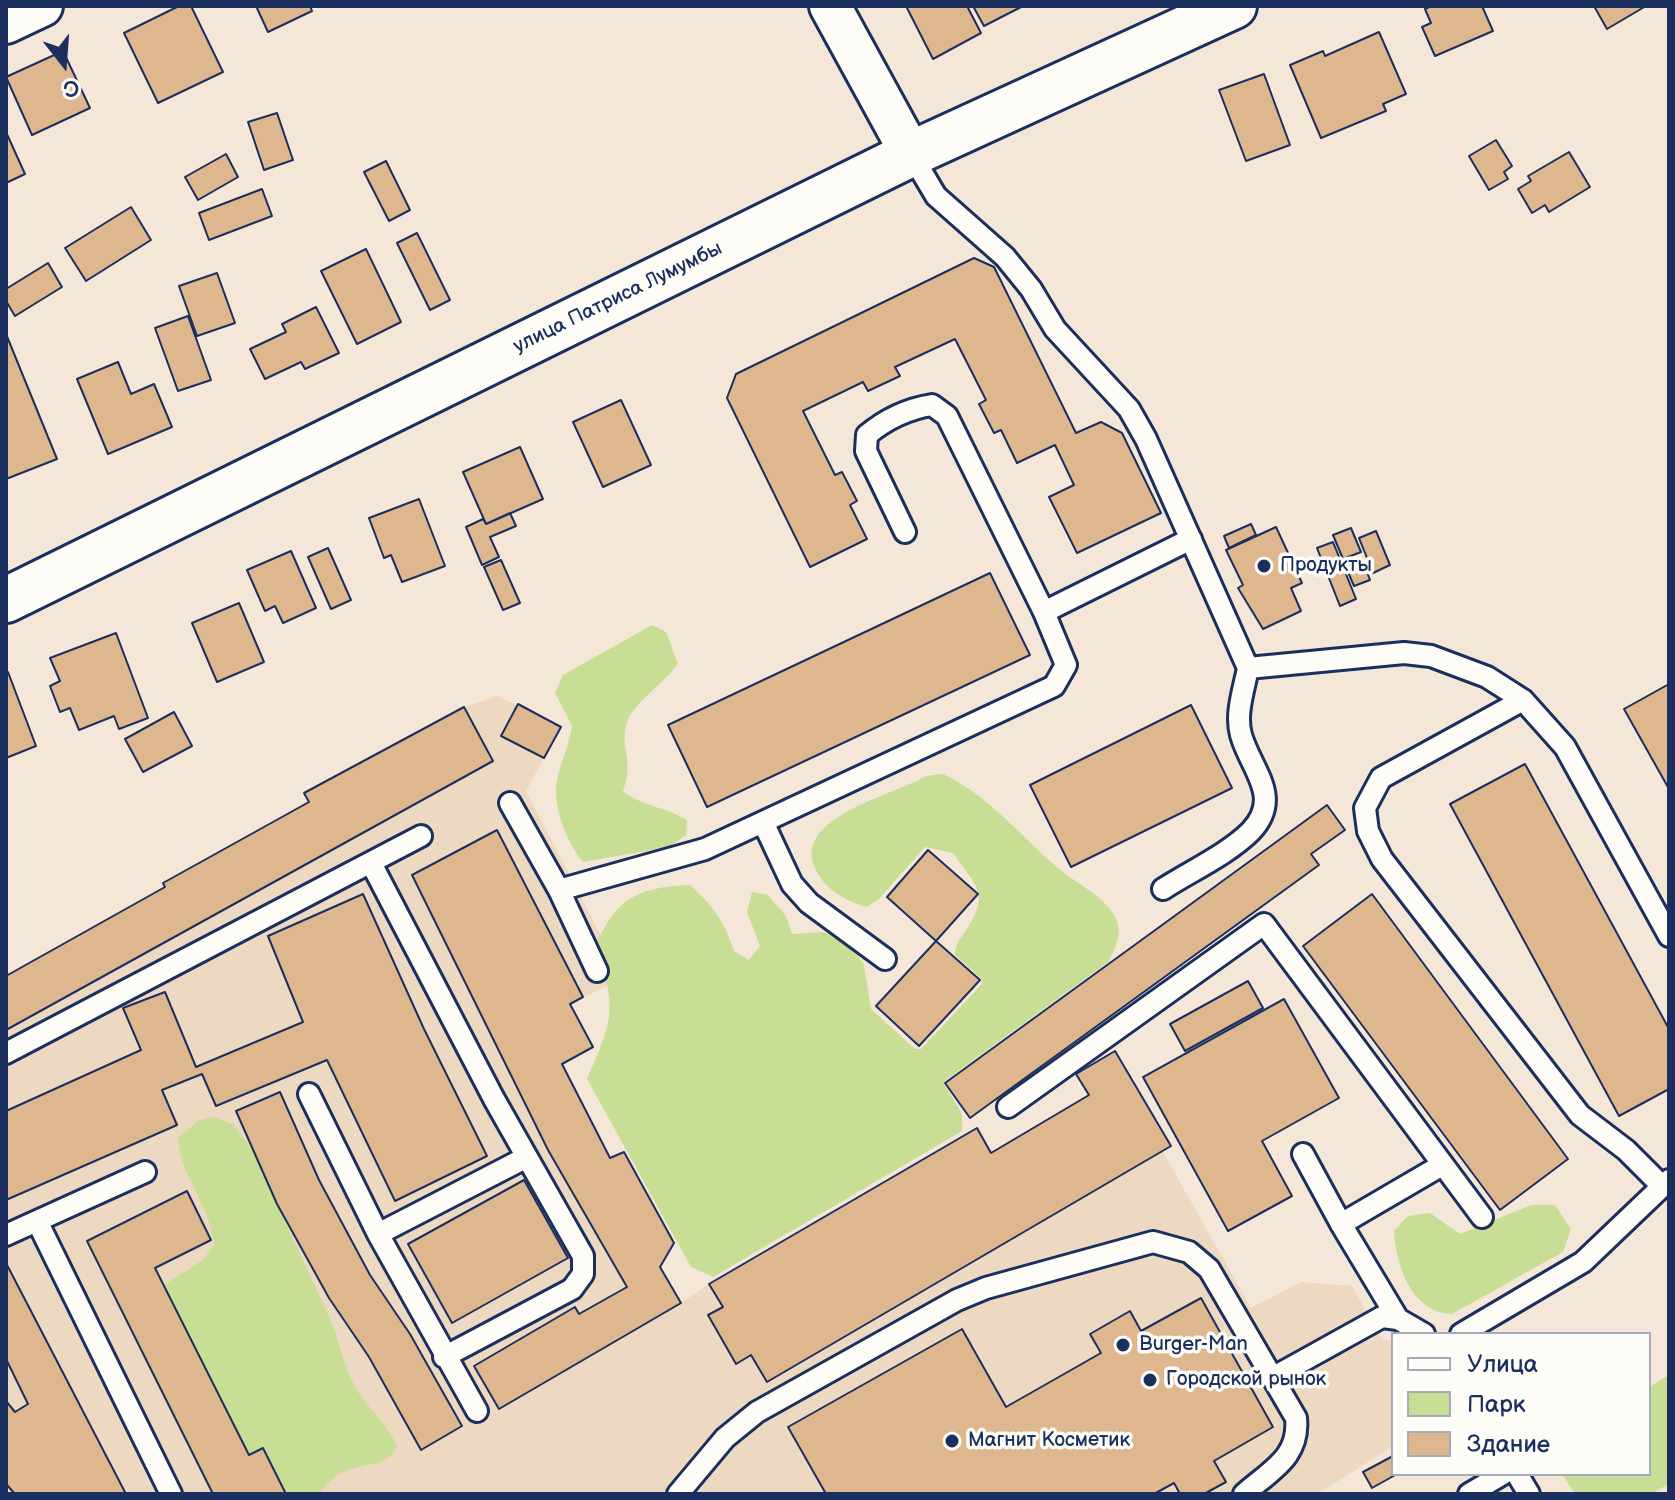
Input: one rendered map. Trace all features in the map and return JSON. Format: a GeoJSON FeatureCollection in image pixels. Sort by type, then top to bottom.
{"type":"FeatureCollection","features":[{"type":"Feature","properties":{"kind":"street"},"geometry":{"type":"LineString","coordinates":[[6,23],[42,6]]}},
{"type":"Feature","properties":{"kind":"street"},"geometry":{"type":"LineString","coordinates":[[830,6],[911,154]]}},
{"type":"Feature","properties":{"kind":"street","name":"улица Патриса Лумумбы"},"geometry":{"type":"LineString","coordinates":[[6,600],[911,154],[1234,6]]}},
{"type":"Feature","properties":{"kind":"lane"},"geometry":{"type":"LineString","coordinates":[[911,154],[936,196],[1005,257],[1031,289],[1055,329],[1129,409],[1248,668],[1239,711],[1241,734],[1265,788],[1266,804],[1261,819],[1249,834],[1163,889]]}},
{"type":"Feature","properties":{"kind":"lane"},"geometry":{"type":"LineString","coordinates":[[559,890],[705,849],[1054,686],[1066,665],[1044,612],[947,416],[932,405],[913,409],[867,435],[866,451],[905,532]]}},
{"type":"Feature","properties":{"kind":"lane"},"geometry":{"type":"LineString","coordinates":[[1044,612],[1191,539]]}},
{"type":"Feature","properties":{"kind":"lane"},"geometry":{"type":"LineString","coordinates":[[1248,668],[1418,654],[1455,663],[1487,677],[1523,700],[1565,747],[1669,936]]}},
{"type":"Feature","properties":{"kind":"lane"},"geometry":{"type":"LineString","coordinates":[[1464,1332],[1583,1262],[1606,1244],[1665,1183],[1580,1115],[1382,859],[1368,831],[1365,808],[1381,778],[1523,700]]}},
{"type":"Feature","properties":{"kind":"lane"},"geometry":{"type":"LineString","coordinates":[[510,803],[559,890],[597,971]]}},
{"type":"Feature","properties":{"kind":"lane"},"geometry":{"type":"LineString","coordinates":[[763,822],[792,884],[809,903],[885,959]]}},
{"type":"Feature","properties":{"kind":"lane"},"geometry":{"type":"LineString","coordinates":[[6,1053],[421,836]]}},
{"type":"Feature","properties":{"kind":"lane"},"geometry":{"type":"LineString","coordinates":[[371,863],[583,1256],[583,1274],[572,1289],[444,1357]]}},
{"type":"Feature","properties":{"kind":"lane"},"geometry":{"type":"LineString","coordinates":[[1008,1107],[1264,924],[1482,1217]]}},
{"type":"Feature","properties":{"kind":"lane"},"geometry":{"type":"LineString","coordinates":[[309,1094],[378,1234],[444,1357],[477,1411]]}},
{"type":"Feature","properties":{"kind":"lane"},"geometry":{"type":"LineString","coordinates":[[1303,1154],[1398,1319]]}},
{"type":"Feature","properties":{"kind":"lane"},"geometry":{"type":"LineString","coordinates":[[378,1234],[527,1157]]}},
{"type":"Feature","properties":{"kind":"lane"},"geometry":{"type":"LineString","coordinates":[[1341,1224],[1442,1165]]}},
{"type":"Feature","properties":{"kind":"lane"},"geometry":{"type":"LineString","coordinates":[[6,1235],[145,1172]]}},
{"type":"Feature","properties":{"kind":"lane"},"geometry":{"type":"LineString","coordinates":[[37,1221],[171,1494]]}},
{"type":"Feature","properties":{"kind":"lane"},"geometry":{"type":"LineString","coordinates":[[678,1494],[725,1438],[757,1412],[957,1300],[986,1288],[1153,1242],[1189,1252],[1209,1269],[1296,1418],[1298,1437],[1288,1454],[1244,1494]]}},
{"type":"Feature","properties":{"kind":"lane"},"geometry":{"type":"LineString","coordinates":[[1272,1378],[1382,1317],[1398,1319],[1421,1332]]}},
{"type":"Feature","properties":{"kind":"lane"},"geometry":{"type":"LineString","coordinates":[[1469,1494],[1500,1476]]}},
{"type":"Feature","properties":{"kind":"lane"},"geometry":{"type":"LineString","coordinates":[[1518,1476],[1529,1494]]}},
{"type":"Feature","properties":{"kind":"shaded area"},"geometry":{"type":"Polygon","coordinates":[[[498,696],[561,727],[526,791],[623,978],[570,1004],[593,1047],[563,1064],[610,1157],[624,1152],[674,1243],[660,1267],[681,1303],[709,1284],[991,1153],[1088,1096],[1076,1074],[1115,1051],[1171,1146],[1163,1152],[1251,1308],[1301,1282],[1352,1286],[1382,1339],[1391,1341],[1391,1447],[1318,1494],[6,1494],[6,976],[165,887],[163,883],[309,802],[304,793],[464,707],[498,696]]]}},
{"type":"Feature","properties":{"kind":"green space"},"geometry":{"type":"Polygon","coordinates":[[[652,625],[666,632],[678,664],[635,708],[627,722],[628,770],[623,791],[687,820],[686,835],[669,847],[583,862],[566,835],[557,801],[557,780],[572,726],[555,693],[563,675],[652,625]]]}},
{"type":"Feature","properties":{"kind":"green space"},"geometry":{"type":"Polygon","coordinates":[[[943,774],[990,805],[1058,868],[1109,908],[1118,927],[1118,939],[1111,957],[943,1082],[962,1114],[962,1131],[713,1277],[691,1267],[587,1079],[607,1028],[609,1014],[607,985],[595,947],[603,930],[611,917],[631,898],[656,889],[690,885],[717,915],[734,951],[749,960],[760,946],[747,912],[752,892],[768,895],[786,916],[792,934],[823,932],[843,941],[857,955],[864,965],[871,1009],[915,1049],[921,1049],[982,984],[981,978],[955,955],[977,908],[979,899],[974,883],[953,853],[925,847],[878,900],[866,907],[843,897],[824,883],[815,868],[812,850],[818,835],[832,821],[850,810],[926,776],[943,774]]]}},
{"type":"Feature","properties":{"kind":"green space"},"geometry":{"type":"Polygon","coordinates":[[[214,1117],[232,1124],[251,1147],[335,1330],[352,1380],[397,1446],[382,1461],[339,1474],[319,1494],[286,1494],[264,1448],[249,1455],[164,1285],[203,1260],[214,1245],[207,1216],[184,1165],[178,1138],[199,1120],[214,1117]]]}},
{"type":"Feature","properties":{"kind":"green space"},"geometry":{"type":"Polygon","coordinates":[[[1531,1205],[1555,1205],[1571,1229],[1563,1252],[1452,1314],[1438,1312],[1417,1297],[1403,1272],[1395,1245],[1394,1231],[1408,1216],[1430,1213],[1460,1234],[1531,1205]]]}},
{"type":"Feature","properties":{"kind":"green space"},"geometry":{"type":"Polygon","coordinates":[[[1669,1375],[1669,1484],[1651,1494],[1575,1494],[1563,1476],[1651,1476],[1651,1386],[1669,1375]]]}},
{"type":"Feature","properties":{"kind":"building"},"geometry":{"type":"Polygon","coordinates":[[[179,6],[191,6],[223,72],[158,103],[124,33],[179,6]]]}},
{"type":"Feature","properties":{"kind":"building"},"geometry":{"type":"Polygon","coordinates":[[[256,6],[310,6],[312,11],[268,32],[256,6]]]}},
{"type":"Feature","properties":{"kind":"building"},"geometry":{"type":"Polygon","coordinates":[[[906,6],[967,6],[981,33],[933,59],[906,6]]]}},
{"type":"Feature","properties":{"kind":"building"},"geometry":{"type":"Polygon","coordinates":[[[973,6],[1023,6],[984,26],[973,6]]]}},
{"type":"Feature","properties":{"kind":"building"},"geometry":{"type":"Polygon","coordinates":[[[1431,6],[1482,6],[1493,31],[1435,56],[1422,27],[1431,23],[1425,9],[1431,6]]]}},
{"type":"Feature","properties":{"kind":"building"},"geometry":{"type":"Polygon","coordinates":[[[1594,6],[1646,6],[1607,29],[1594,6]]]}},
{"type":"Feature","properties":{"kind":"building"},"geometry":{"type":"Polygon","coordinates":[[[1379,32],[1406,94],[1383,104],[1386,111],[1321,138],[1290,65],[1323,51],[1325,56],[1379,32]]]}},
{"type":"Feature","properties":{"kind":"building"},"geometry":{"type":"Polygon","coordinates":[[[63,51],[90,108],[32,135],[6,77],[63,51]]]}},
{"type":"Feature","properties":{"kind":"building"},"geometry":{"type":"Polygon","coordinates":[[[1264,74],[1290,145],[1246,161],[1219,90],[1264,74]]]}},
{"type":"Feature","properties":{"kind":"building"},"geometry":{"type":"Polygon","coordinates":[[[277,113],[293,160],[264,170],[248,122],[277,113]]]}},
{"type":"Feature","properties":{"kind":"building"},"geometry":{"type":"Polygon","coordinates":[[[6,132],[25,174],[6,183],[6,132]]]}},
{"type":"Feature","properties":{"kind":"building"},"geometry":{"type":"Polygon","coordinates":[[[1496,140],[1512,166],[1504,172],[1508,179],[1489,190],[1469,156],[1496,140]]]}},
{"type":"Feature","properties":{"kind":"building"},"geometry":{"type":"Polygon","coordinates":[[[1569,152],[1590,187],[1549,212],[1545,205],[1532,213],[1518,189],[1531,181],[1528,176],[1569,152]]]}},
{"type":"Feature","properties":{"kind":"building"},"geometry":{"type":"Polygon","coordinates":[[[226,154],[238,177],[198,200],[185,177],[226,154]]]}},
{"type":"Feature","properties":{"kind":"building"},"geometry":{"type":"Polygon","coordinates":[[[386,161],[410,210],[389,221],[364,172],[386,161]]]}},
{"type":"Feature","properties":{"kind":"building"},"geometry":{"type":"Polygon","coordinates":[[[262,189],[272,216],[209,240],[199,213],[262,189]]]}},
{"type":"Feature","properties":{"kind":"building"},"geometry":{"type":"Polygon","coordinates":[[[131,207],[151,240],[86,281],[65,248],[131,207]]]}},
{"type":"Feature","properties":{"kind":"building"},"geometry":{"type":"Polygon","coordinates":[[[417,233],[450,300],[430,310],[397,243],[417,233]]]}},
{"type":"Feature","properties":{"kind":"building"},"geometry":{"type":"Polygon","coordinates":[[[366,249],[401,322],[357,344],[321,271],[366,249]]]}},
{"type":"Feature","properties":{"kind":"building"},"geometry":{"type":"Polygon","coordinates":[[[974,258],[994,267],[1076,433],[1101,422],[1122,433],[1161,513],[1077,553],[1049,497],[1074,485],[1055,445],[1017,463],[1001,430],[994,433],[979,404],[986,400],[955,339],[895,367],[900,376],[868,391],[863,382],[803,411],[835,475],[842,472],[857,501],[850,505],[867,539],[810,567],[727,398],[736,374],[974,258]]]}},
{"type":"Feature","properties":{"kind":"building"},"geometry":{"type":"Polygon","coordinates":[[[48,263],[62,287],[15,316],[6,301],[6,289],[48,263]]]}},
{"type":"Feature","properties":{"kind":"building"},"geometry":{"type":"Polygon","coordinates":[[[217,273],[235,323],[197,336],[179,286],[217,273]]]}},
{"type":"Feature","properties":{"kind":"building"},"geometry":{"type":"Polygon","coordinates":[[[316,307],[339,353],[305,369],[301,362],[265,379],[250,349],[286,332],[282,324],[316,307]]]}},
{"type":"Feature","properties":{"kind":"building"},"geometry":{"type":"Polygon","coordinates":[[[188,316],[211,380],[178,391],[155,328],[188,316]]]}},
{"type":"Feature","properties":{"kind":"building"},"geometry":{"type":"Polygon","coordinates":[[[6,334],[57,459],[6,479],[6,334]]]}},
{"type":"Feature","properties":{"kind":"building"},"geometry":{"type":"Polygon","coordinates":[[[118,362],[131,394],[154,384],[172,427],[108,454],[77,379],[118,362]]]}},
{"type":"Feature","properties":{"kind":"building"},"geometry":{"type":"Polygon","coordinates":[[[621,400],[651,465],[603,487],[573,422],[621,400]]]}},
{"type":"Feature","properties":{"kind":"building"},"geometry":{"type":"Polygon","coordinates":[[[520,447],[543,499],[486,524],[463,472],[520,447]]]}},
{"type":"Feature","properties":{"kind":"building"},"geometry":{"type":"Polygon","coordinates":[[[419,499],[445,566],[402,582],[391,555],[384,558],[369,518],[419,499]]]}},
{"type":"Feature","properties":{"kind":"building"},"geometry":{"type":"Polygon","coordinates":[[[510,513],[516,526],[490,537],[499,557],[482,565],[466,527],[483,519],[486,524],[510,513]]]}},
{"type":"Feature","properties":{"kind":"building"},"geometry":{"type":"Polygon","coordinates":[[[1251,524],[1256,535],[1229,548],[1224,536],[1251,524]]]}},
{"type":"Feature","properties":{"kind":"building","name":"Продукты"},"geometry":{"type":"Polygon","coordinates":[[[1276,527],[1302,583],[1291,588],[1301,611],[1263,629],[1238,588],[1243,585],[1226,550],[1276,527]]]}},
{"type":"Feature","properties":{"kind":"building"},"geometry":{"type":"Polygon","coordinates":[[[1351,528],[1361,552],[1343,559],[1333,535],[1351,528]]]}},
{"type":"Feature","properties":{"kind":"building"},"geometry":{"type":"Polygon","coordinates":[[[1376,531],[1390,565],[1373,573],[1359,538],[1376,531]]]}},
{"type":"Feature","properties":{"kind":"building"},"geometry":{"type":"Polygon","coordinates":[[[1333,542],[1356,599],[1340,606],[1317,548],[1333,542]]]}},
{"type":"Feature","properties":{"kind":"building"},"geometry":{"type":"Polygon","coordinates":[[[328,548],[351,600],[331,609],[308,557],[328,548]]]}},
{"type":"Feature","properties":{"kind":"building"},"geometry":{"type":"Polygon","coordinates":[[[291,551],[316,608],[283,623],[275,606],[265,611],[247,570],[291,551]]]}},
{"type":"Feature","properties":{"kind":"building"},"geometry":{"type":"Polygon","coordinates":[[[1362,558],[1370,580],[1354,586],[1345,565],[1362,558]]]}},
{"type":"Feature","properties":{"kind":"building"},"geometry":{"type":"Polygon","coordinates":[[[501,560],[520,603],[503,610],[484,567],[501,560]]]}},
{"type":"Feature","properties":{"kind":"building"},"geometry":{"type":"Polygon","coordinates":[[[990,573],[1030,655],[707,807],[668,725],[990,573]]]}},
{"type":"Feature","properties":{"kind":"building"},"geometry":{"type":"Polygon","coordinates":[[[239,603],[264,662],[217,682],[192,623],[239,603]]]}},
{"type":"Feature","properties":{"kind":"building"},"geometry":{"type":"Polygon","coordinates":[[[116,633],[148,718],[119,729],[114,716],[79,730],[70,708],[60,712],[50,686],[60,681],[50,658],[116,633]]]}},
{"type":"Feature","properties":{"kind":"building"},"geometry":{"type":"Polygon","coordinates":[[[6,673],[36,746],[6,758],[6,673]]]}},
{"type":"Feature","properties":{"kind":"building"},"geometry":{"type":"Polygon","coordinates":[[[1669,684],[1669,789],[1624,709],[1669,684]]]}},
{"type":"Feature","properties":{"kind":"building"},"geometry":{"type":"Polygon","coordinates":[[[518,704],[561,727],[544,758],[501,736],[518,704]]]}},
{"type":"Feature","properties":{"kind":"building"},"geometry":{"type":"Polygon","coordinates":[[[1191,705],[1232,788],[1071,867],[1030,785],[1191,705]]]}},
{"type":"Feature","properties":{"kind":"building"},"geometry":{"type":"Polygon","coordinates":[[[464,707],[493,761],[6,1030],[6,976],[165,887],[163,883],[309,802],[304,793],[464,707]]]}},
{"type":"Feature","properties":{"kind":"building"},"geometry":{"type":"Polygon","coordinates":[[[174,712],[192,746],[143,772],[125,739],[174,712]]]}},
{"type":"Feature","properties":{"kind":"building"},"geometry":{"type":"Polygon","coordinates":[[[1525,764],[1669,1029],[1669,1089],[1619,1116],[1450,804],[1525,764]]]}},
{"type":"Feature","properties":{"kind":"building"},"geometry":{"type":"Polygon","coordinates":[[[1327,805],[1345,830],[1311,854],[1319,865],[970,1118],[945,1083],[1327,805]]]}},
{"type":"Feature","properties":{"kind":"building"},"geometry":{"type":"Polygon","coordinates":[[[497,830],[583,997],[570,1004],[593,1047],[562,1064],[610,1158],[624,1152],[674,1243],[660,1267],[681,1303],[499,1409],[474,1366],[575,1307],[579,1314],[627,1287],[548,1150],[412,875],[497,830]]]}},
{"type":"Feature","properties":{"kind":"building"},"geometry":{"type":"Polygon","coordinates":[[[928,850],[978,894],[936,941],[887,897],[928,850]]]}},
{"type":"Feature","properties":{"kind":"building"},"geometry":{"type":"Polygon","coordinates":[[[363,894],[424,1029],[487,1156],[395,1201],[327,1060],[216,1106],[202,1074],[162,1090],[177,1125],[6,1200],[6,1111],[141,1050],[123,1008],[165,992],[196,1067],[303,1022],[268,936],[363,894]]]}},
{"type":"Feature","properties":{"kind":"building"},"geometry":{"type":"Polygon","coordinates":[[[1372,894],[1568,1159],[1500,1210],[1303,946],[1372,894]]]}},
{"type":"Feature","properties":{"kind":"building"},"geometry":{"type":"Polygon","coordinates":[[[936,941],[980,980],[919,1046],[876,1006],[936,941]]]}},
{"type":"Feature","properties":{"kind":"building"},"geometry":{"type":"Polygon","coordinates":[[[1248,981],[1263,1008],[1185,1051],[1170,1024],[1248,981]]]}},
{"type":"Feature","properties":{"kind":"building"},"geometry":{"type":"Polygon","coordinates":[[[1284,999],[1339,1098],[1262,1141],[1292,1196],[1228,1231],[1143,1077],[1284,999]]]}},
{"type":"Feature","properties":{"kind":"building"},"geometry":{"type":"Polygon","coordinates":[[[1115,1051],[1171,1146],[767,1382],[751,1355],[736,1364],[708,1315],[723,1307],[709,1284],[977,1128],[991,1153],[1089,1095],[1076,1074],[1115,1051]]]}},
{"type":"Feature","properties":{"kind":"building"},"geometry":{"type":"Polygon","coordinates":[[[280,1092],[319,1180],[370,1275],[410,1334],[462,1426],[421,1450],[369,1357],[329,1298],[277,1204],[236,1111],[280,1092]]]}},
{"type":"Feature","properties":{"kind":"building"},"geometry":{"type":"Polygon","coordinates":[[[524,1180],[568,1258],[452,1323],[408,1244],[524,1180]]]}},
{"type":"Feature","properties":{"kind":"building"},"geometry":{"type":"Polygon","coordinates":[[[187,1191],[211,1240],[155,1268],[249,1455],[263,1448],[286,1494],[213,1494],[87,1241],[187,1191]]]}},
{"type":"Feature","properties":{"kind":"building"},"geometry":{"type":"Polygon","coordinates":[[[6,1263],[126,1494],[15,1494],[6,1484],[6,1401],[15,1412],[28,1404],[6,1359],[6,1263]]]}},
{"type":"Feature","properties":{"kind":"building","name":"Городской рынок"},"geometry":{"type":"Polygon","coordinates":[[[1201,1298],[1273,1427],[1214,1461],[1226,1482],[1204,1494],[1180,1494],[1174,1483],[1154,1494],[826,1494],[788,1427],[962,1329],[1006,1407],[1101,1353],[1090,1334],[1130,1311],[1141,1331],[1201,1298]]]}},
{"type":"Feature","properties":{"kind":"building"},"geometry":{"type":"Polygon","coordinates":[[[1391,1457],[1391,1476],[1393,1476],[1372,1488],[1363,1472],[1391,1457]]]}},
{"type":"Feature","properties":{"kind":"place","name":"Продукты"},"geometry":{"type":"Point","coordinates":[1264,566]}},
{"type":"Feature","properties":{"kind":"place","name":"Burger-Man"},"geometry":{"type":"Point","coordinates":[1123,1345]}},
{"type":"Feature","properties":{"kind":"place","name":"Городской рынок"},"geometry":{"type":"Point","coordinates":[1150,1380]}},
{"type":"Feature","properties":{"kind":"place","name":"Магнит Косметик"},"geometry":{"type":"Point","coordinates":[952,1441]}}]}
